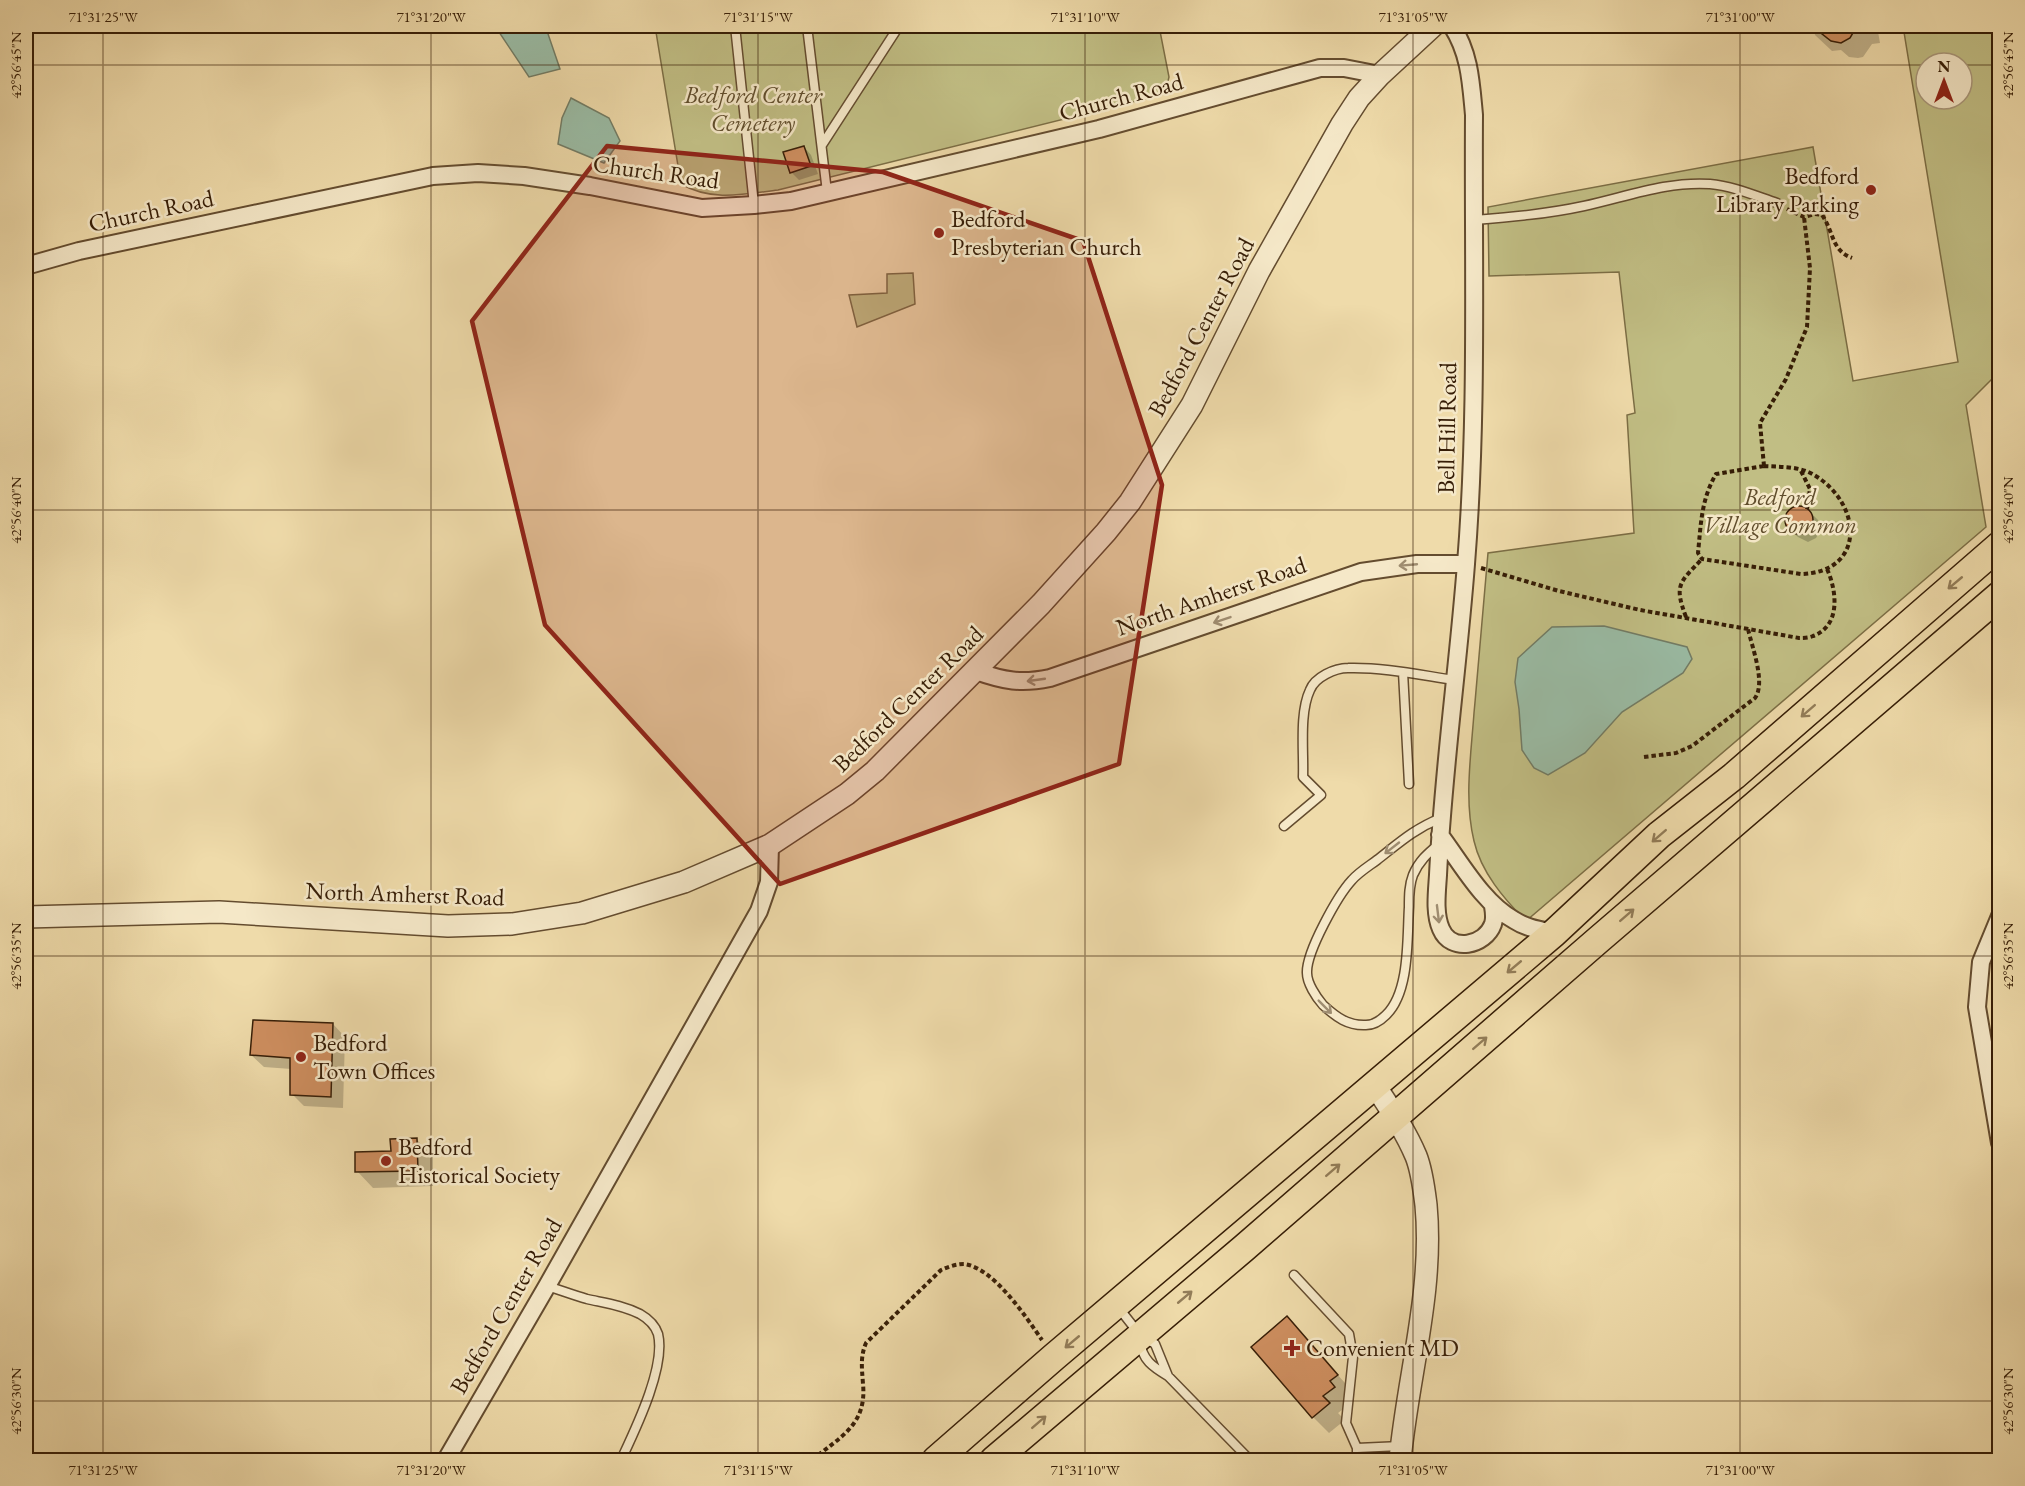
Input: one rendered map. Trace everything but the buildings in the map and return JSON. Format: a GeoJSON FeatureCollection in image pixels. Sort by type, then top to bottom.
{"type":"FeatureCollection","features":[{"type":"Feature","properties":{"kind":"highway"},"geometry":{"type":"LineString","coordinates":[[936,1461],[1054,1357],[1554,933],[1659,835],[1734,776],[2000,545]]}},
{"type":"Feature","properties":{"kind":"highway"},"geometry":{"type":"LineString","coordinates":[[994,1461],[2000,595]]}},
{"type":"Feature","properties":{"kind":"street","name":"Bedford Center Road"},"geometry":{"type":"LineString","coordinates":[[446,1461],[759,911],[769,882],[770,845],[847,794],[875,771],[1041,604],[1106,532],[1130,502],[1192,405],[1259,271],[1342,124],[1359,98],[1380,75],[1433,26]]}},
{"type":"Feature","properties":{"kind":"street","name":"Bell Hill Road"},"geometry":{"type":"LineString","coordinates":[[1452,26],[1464,47],[1471,75],[1474,116],[1472,450],[1466,564],[1439,840],[1437,917],[1442,931],[1455,943],[1467,944],[1478,941],[1489,932],[1494,921],[1493,906]]}},
{"type":"Feature","properties":{"kind":"street","name":"Church Road"},"geometry":{"type":"LineString","coordinates":[[26,266],[79,251],[433,176],[478,173],[524,176],[702,207],[791,201],[1099,129],[1320,68],[1344,68],[1380,75]]}},
{"type":"Feature","properties":{"kind":"street","name":"North Amherst Road"},"geometry":{"type":"LineString","coordinates":[[976,671],[1001,680],[1018,682],[1050,678],[1361,572],[1417,564],[1466,564]]}},
{"type":"Feature","properties":{"kind":"street"},"geometry":{"type":"LineString","coordinates":[[1439,840],[1493,906],[1514,921],[1532,929],[1554,933]]}},
{"type":"Feature","properties":{"kind":"street","name":"North Amherst Road"},"geometry":{"type":"LineString","coordinates":[[26,917],[219,912],[448,926],[512,924],[582,913],[615,905],[684,882],[770,845]]}},
{"type":"Feature","properties":{"kind":"street"},"geometry":{"type":"LineString","coordinates":[[2000,916],[1981,962],[1977,1007],[2000,1143]]}},
{"type":"Feature","properties":{"kind":"street"},"geometry":{"type":"LineString","coordinates":[[1374,1084],[1396,1117],[1416,1157],[1424,1187],[1428,1242],[1419,1337],[1405,1415],[1401,1453]]}},
{"type":"Feature","properties":{"kind":"lane"},"geometry":{"type":"LineString","coordinates":[[735,26],[754,205]]}},
{"type":"Feature","properties":{"kind":"lane"},"geometry":{"type":"LineString","coordinates":[[807,26],[827,192]]}},
{"type":"Feature","properties":{"kind":"lane"},"geometry":{"type":"LineString","coordinates":[[821,146],[899,26]]}},
{"type":"Feature","properties":{"kind":"lane"},"geometry":{"type":"LineString","coordinates":[[1473,220],[1529,216],[1583,206],[1663,186],[1692,183],[1728,187],[1777,203]]}},
{"type":"Feature","properties":{"kind":"lane"},"geometry":{"type":"LineString","coordinates":[[1284,826],[1321,795],[1303,777],[1305,710],[1310,688],[1323,675],[1346,668],[1403,672],[1454,680]]}},
{"type":"Feature","properties":{"kind":"lane"},"geometry":{"type":"LineString","coordinates":[[1403,672],[1409,784]]}},
{"type":"Feature","properties":{"kind":"lane"},"geometry":{"type":"LineString","coordinates":[[1439,840],[1422,858],[1413,876],[1410,890],[1407,959],[1400,992],[1392,1010],[1382,1020],[1369,1026],[1353,1024],[1337,1018],[1318,1000],[1306,971],[1327,918],[1353,878],[1418,828],[1441,818]]}},
{"type":"Feature","properties":{"kind":"lane"},"geometry":{"type":"LineString","coordinates":[[1294,1275],[1349,1334],[1353,1357],[1346,1423],[1357,1448],[1356,1461]]}},
{"type":"Feature","properties":{"kind":"lane"},"geometry":{"type":"LineString","coordinates":[[547,1286],[589,1299],[623,1306],[642,1315],[653,1324],[658,1334],[657,1359],[650,1394],[621,1461]]}},
{"type":"Feature","properties":{"kind":"lane"},"geometry":{"type":"LineString","coordinates":[[1116,1305],[1140,1335],[1155,1344],[1168,1376]]}},
{"type":"Feature","properties":{"kind":"lane"},"geometry":{"type":"LineString","coordinates":[[1140,1335],[1141,1353],[1146,1361],[1168,1376],[1250,1461]]}},
{"type":"Feature","properties":{"kind":"lane"},"geometry":{"type":"LineString","coordinates":[[1357,1448],[1401,1453]]}},
{"type":"Feature","properties":{"kind":"path"},"geometry":{"type":"LineString","coordinates":[[1777,203],[1804,217],[1822,215],[1836,245],[1843,254],[1852,258]]}},
{"type":"Feature","properties":{"kind":"path"},"geometry":{"type":"LineString","coordinates":[[1764,466],[1760,423],[1786,380],[1807,327],[1810,268],[1804,217]]}},
{"type":"Feature","properties":{"kind":"path"},"geometry":{"type":"LineString","coordinates":[[1764,466],[1800,470],[1814,474],[1830,488],[1841,500],[1849,515],[1851,530],[1848,547],[1841,560],[1827,569],[1812,574],[1801,574],[1702,559],[1698,553],[1702,508],[1707,490],[1716,474],[1764,466]]}},
{"type":"Feature","properties":{"kind":"path"},"geometry":{"type":"LineString","coordinates":[[1800,470],[1810,489],[1807,509]]}},
{"type":"Feature","properties":{"kind":"path"},"geometry":{"type":"LineString","coordinates":[[1687,618],[1680,602],[1679,590],[1683,579],[1702,559]]}},
{"type":"Feature","properties":{"kind":"path"},"geometry":{"type":"LineString","coordinates":[[1466,564],[1570,594],[1640,610],[1799,638],[1813,636],[1826,627],[1834,613],[1834,585],[1827,569]]}},
{"type":"Feature","properties":{"kind":"path"},"geometry":{"type":"LineString","coordinates":[[1644,757],[1676,753],[1692,746],[1755,698],[1760,691],[1760,681],[1748,629]]}},
{"type":"Feature","properties":{"kind":"path"},"geometry":{"type":"LineString","coordinates":[[812,1461],[855,1424],[861,1414],[864,1399],[862,1354],[866,1343],[941,1270],[963,1264],[989,1277],[1019,1307],[1054,1357]]}},
{"type":"Feature","properties":{"kind":"highlighted area"},"geometry":{"type":"Polygon","coordinates":[[[607,146],[883,172],[1083,241],[1162,485],[1119,764],[780,884],[545,625],[472,321],[607,146]]]}},
{"type":"Feature","properties":{"kind":"green space","name":"Bedford Center Cemetery"},"geometry":{"type":"Polygon","coordinates":[[[655,26],[1159,26],[1169,77],[1165,94],[778,190],[741,195],[717,195],[693,190],[681,184],[655,26]]]}},
{"type":"Feature","properties":{"kind":"green space","name":"Bedford Village Common"},"geometry":{"type":"Polygon","coordinates":[[[1903,26],[1998,26],[2000,76],[1999,372],[1966,405],[1986,527],[1526,921],[1502,894],[1482,863],[1474,841],[1469,810],[1470,761],[1488,553],[1634,533],[1627,415],[1635,413],[1619,272],[1489,276],[1488,207],[1813,147],[1853,381],[1958,362],[1917,111],[1974,111],[1974,51],[1914,51],[1914,93],[1903,26]]]}},
{"type":"Feature","properties":{"kind":"green space"},"geometry":{"type":"Polygon","coordinates":[[[913,273],[915,304],[857,327],[849,295],[887,293],[887,274],[913,273]]]}},
{"type":"Feature","properties":{"kind":"shaded area"},"geometry":{"type":"Polygon","coordinates":[[[497,26],[546,28],[560,69],[529,77],[497,26]]]}},
{"type":"Feature","properties":{"kind":"shaded area"},"geometry":{"type":"Polygon","coordinates":[[[571,98],[609,118],[620,141],[604,163],[558,144],[562,118],[571,98]]]}},
{"type":"Feature","properties":{"kind":"shaded area"},"geometry":{"type":"Polygon","coordinates":[[[1604,626],[1687,647],[1692,659],[1683,673],[1622,712],[1585,753],[1548,775],[1534,768],[1522,750],[1515,682],[1518,658],[1552,627],[1604,626]]]}},
{"type":"Feature","properties":{"kind":"place","name":"Bedford Library Parking"},"geometry":{"type":"Point","coordinates":[1871,190]}},
{"type":"Feature","properties":{"kind":"place","name":"Bedford Presbyterian Church"},"geometry":{"type":"Point","coordinates":[939,233]}},
{"type":"Feature","properties":{"kind":"place","name":"Bedford Town Offices"},"geometry":{"type":"Point","coordinates":[301,1057]}},
{"type":"Feature","properties":{"kind":"place","name":"Bedford Historical Society"},"geometry":{"type":"Point","coordinates":[386,1161]}},
{"type":"Feature","properties":{"kind":"place","name":"Convenient MD"},"geometry":{"type":"Point","coordinates":[1292,1348]}}]}
